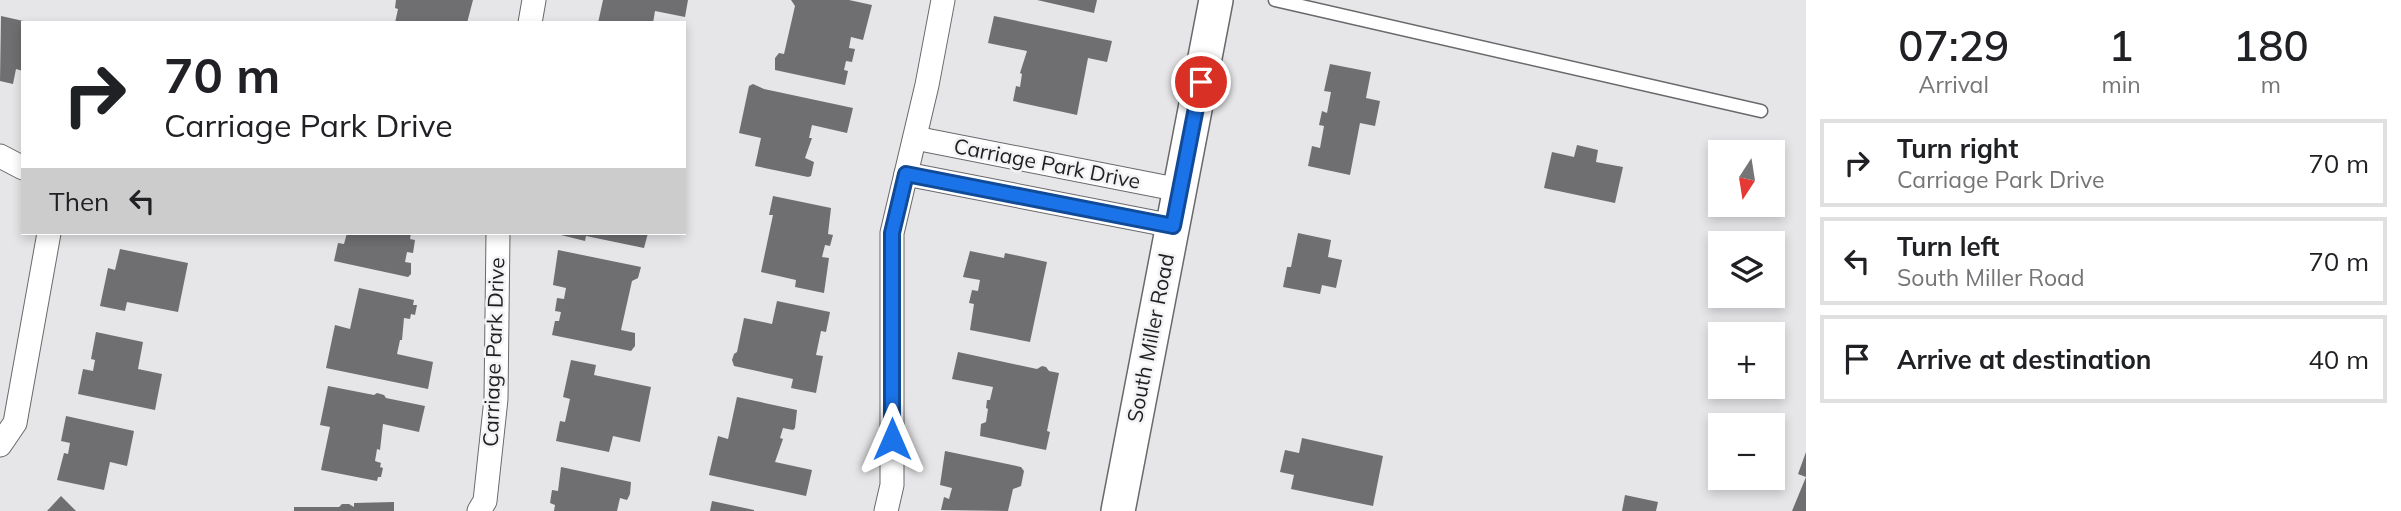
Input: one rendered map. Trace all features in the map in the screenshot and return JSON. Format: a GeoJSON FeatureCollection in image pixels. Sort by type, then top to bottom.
{"type":"FeatureCollection","features":[{"type":"Feature","properties":{"kind":"street"},"geometry":{"type":"LineString","coordinates":[[530,21],[534,0]]}},
{"type":"Feature","properties":{"kind":"street"},"geometry":{"type":"LineString","coordinates":[[886,511],[892,485],[892,233],[915,138],[943,0]]}},
{"type":"Feature","properties":{"kind":"street","name":"South Miller Road"},"geometry":{"type":"LineString","coordinates":[[1118,511],[1216,0]]}},
{"type":"Feature","properties":{"kind":"street","name":"Carriage Park Drive"},"geometry":{"type":"LineString","coordinates":[[915,138],[1180,190]]}},
{"type":"Feature","properties":{"kind":"street"},"geometry":{"type":"LineString","coordinates":[[0,156],[21,167]]}},
{"type":"Feature","properties":{"kind":"street","name":"Carriage Park Drive"},"geometry":{"type":"LineString","coordinates":[[906,174],[1173,226]]}},
{"type":"Feature","properties":{"kind":"street"},"geometry":{"type":"LineString","coordinates":[[0,444],[15,424],[49,235]]}},
{"type":"Feature","properties":{"kind":"street","name":"Carriage Park Drive"},"geometry":{"type":"LineString","coordinates":[[479,511],[485,501],[496,399],[498,235]]}},
{"type":"Feature","properties":{"kind":"lane"},"geometry":{"type":"LineString","coordinates":[[1275,0],[1761,111]]}},
{"type":"Feature","properties":{"kind":"building"},"geometry":{"type":"Polygon","coordinates":[[[396,0],[473,0],[468,21],[395,21],[398,9],[395,8],[396,0]]]}},
{"type":"Feature","properties":{"kind":"building"},"geometry":{"type":"Polygon","coordinates":[[[603,0],[688,0],[685,17],[655,11],[653,21],[598,21],[603,0]]]}},
{"type":"Feature","properties":{"kind":"building"},"geometry":{"type":"Polygon","coordinates":[[[791,0],[849,0],[872,5],[863,40],[851,37],[849,48],[855,49],[852,62],[846,61],[844,70],[848,71],[845,85],[775,70],[775,58],[779,53],[784,54],[795,6],[791,0]]]}},
{"type":"Feature","properties":{"kind":"building"},"geometry":{"type":"Polygon","coordinates":[[[1037,0],[1097,0],[1094,13],[1037,0]]]}},
{"type":"Feature","properties":{"kind":"building"},"geometry":{"type":"Polygon","coordinates":[[[1,16],[24,21],[21,21],[21,70],[16,69],[13,84],[0,81],[1,16]]]}},
{"type":"Feature","properties":{"kind":"building"},"geometry":{"type":"Polygon","coordinates":[[[994,16],[1112,41],[1107,62],[1088,58],[1077,115],[1013,101],[1016,86],[1020,87],[1020,73],[1027,51],[988,43],[994,16]]]}},
{"type":"Feature","properties":{"kind":"building"},"geometry":{"type":"Polygon","coordinates":[[[1330,64],[1371,72],[1366,98],[1380,101],[1375,126],[1360,123],[1350,175],[1308,166],[1312,146],[1320,148],[1324,126],[1319,125],[1322,111],[1327,113],[1331,92],[1324,91],[1330,64]]]}},
{"type":"Feature","properties":{"kind":"building"},"geometry":{"type":"Polygon","coordinates":[[[753,84],[764,89],[853,108],[847,133],[812,125],[809,138],[812,138],[805,158],[814,162],[811,176],[755,166],[761,138],[739,133],[749,86],[753,84]]]}},
{"type":"Feature","properties":{"kind":"building"},"geometry":{"type":"Polygon","coordinates":[[[1577,145],[1598,150],[1596,162],[1623,167],[1615,203],[1544,188],[1552,152],[1574,157],[1577,145]]]}},
{"type":"Feature","properties":{"kind":"building"},"geometry":{"type":"Polygon","coordinates":[[[773,196],[831,208],[828,234],[833,235],[830,246],[825,245],[822,257],[829,258],[824,293],[795,287],[796,280],[761,272],[773,215],[769,215],[773,196]]]}},
{"type":"Feature","properties":{"kind":"building"},"geometry":{"type":"Polygon","coordinates":[[[1298,233],[1331,240],[1328,257],[1342,260],[1336,288],[1322,285],[1320,294],[1283,287],[1287,267],[1291,267],[1298,233]]]}},
{"type":"Feature","properties":{"kind":"building"},"geometry":{"type":"Polygon","coordinates":[[[346,235],[411,235],[410,239],[415,240],[413,253],[407,252],[405,262],[411,263],[411,274],[408,277],[334,261],[338,243],[344,244],[346,235]]]}},
{"type":"Feature","properties":{"kind":"building"},"geometry":{"type":"Polygon","coordinates":[[[561,235],[647,235],[644,248],[586,236],[585,241],[561,235]]]}},
{"type":"Feature","properties":{"kind":"building"},"geometry":{"type":"Polygon","coordinates":[[[120,249],[188,263],[178,312],[127,302],[125,311],[100,306],[108,268],[115,270],[120,249]]]}},
{"type":"Feature","properties":{"kind":"building"},"geometry":{"type":"Polygon","coordinates":[[[558,250],[641,267],[638,278],[632,281],[621,330],[635,333],[635,346],[631,351],[552,335],[555,321],[559,321],[561,312],[555,311],[557,298],[564,299],[566,288],[553,285],[558,250]]]}},
{"type":"Feature","properties":{"kind":"building"},"geometry":{"type":"Polygon","coordinates":[[[970,251],[1004,258],[1005,253],[1047,262],[1030,342],[970,330],[974,304],[969,303],[972,290],[978,291],[980,280],[963,277],[970,251]]]}},
{"type":"Feature","properties":{"kind":"building"},"geometry":{"type":"Polygon","coordinates":[[[359,288],[414,300],[413,305],[417,305],[415,315],[411,314],[410,319],[404,318],[402,340],[397,354],[433,362],[428,389],[326,368],[335,325],[350,329],[359,288]]]}},
{"type":"Feature","properties":{"kind":"building"},"geometry":{"type":"Polygon","coordinates":[[[777,301],[830,312],[826,332],[821,331],[816,355],[823,356],[816,393],[791,388],[793,379],[734,366],[732,360],[737,352],[744,318],[772,324],[777,301]]]}},
{"type":"Feature","properties":{"kind":"building"},"geometry":{"type":"Polygon","coordinates":[[[96,332],[143,342],[138,369],[162,374],[155,410],[78,394],[83,369],[93,371],[95,360],[91,359],[96,332]]]}},
{"type":"Feature","properties":{"kind":"building"},"geometry":{"type":"Polygon","coordinates":[[[958,352],[1037,369],[1042,366],[1059,373],[1047,431],[1050,432],[1046,450],[980,436],[981,424],[986,422],[987,400],[990,400],[993,387],[952,379],[958,352]]]}},
{"type":"Feature","properties":{"kind":"building"},"geometry":{"type":"Polygon","coordinates":[[[571,360],[596,365],[594,375],[651,387],[640,442],[613,436],[609,452],[556,441],[560,421],[565,422],[570,399],[563,397],[571,360]]]}},
{"type":"Feature","properties":{"kind":"building"},"geometry":{"type":"Polygon","coordinates":[[[328,386],[374,395],[377,393],[386,398],[425,406],[419,432],[383,424],[380,450],[377,449],[375,461],[381,463],[380,467],[383,468],[377,481],[321,470],[330,427],[320,425],[328,386]]]}},
{"type":"Feature","properties":{"kind":"building"},"geometry":{"type":"Polygon","coordinates":[[[737,397],[797,410],[795,428],[783,428],[780,438],[783,439],[775,462],[812,470],[806,496],[709,475],[718,436],[728,439],[737,397]]]}},
{"type":"Feature","properties":{"kind":"building"},"geometry":{"type":"Polygon","coordinates":[[[66,416],[134,431],[127,466],[110,462],[104,490],[57,480],[64,453],[68,454],[70,443],[61,441],[66,416]]]}},
{"type":"Feature","properties":{"kind":"building"},"geometry":{"type":"Polygon","coordinates":[[[1302,438],[1383,456],[1373,506],[1291,489],[1294,475],[1280,472],[1285,450],[1299,453],[1302,438]]]}},
{"type":"Feature","properties":{"kind":"building"},"geometry":{"type":"Polygon","coordinates":[[[945,451],[1021,467],[1024,471],[1021,486],[1013,489],[1008,511],[941,510],[944,497],[949,499],[952,488],[940,485],[945,451]]]}},
{"type":"Feature","properties":{"kind":"building"},"geometry":{"type":"Polygon","coordinates":[[[1806,452],[1806,477],[1798,474],[1806,452]]]}},
{"type":"Feature","properties":{"kind":"building"},"geometry":{"type":"Polygon","coordinates":[[[561,467],[631,482],[630,494],[627,500],[620,498],[617,511],[554,511],[555,505],[550,503],[552,490],[558,491],[561,467]]]}},
{"type":"Feature","properties":{"kind":"building"},"geometry":{"type":"Polygon","coordinates":[[[1806,477],[1806,511],[1792,511],[1806,477]]]}},
{"type":"Feature","properties":{"kind":"building"},"geometry":{"type":"Polygon","coordinates":[[[1625,495],[1658,502],[1656,511],[1622,511],[1625,495]]]}},
{"type":"Feature","properties":{"kind":"building"},"geometry":{"type":"Polygon","coordinates":[[[61,496],[76,511],[47,511],[61,496]]]}},
{"type":"Feature","properties":{"kind":"building"},"geometry":{"type":"Polygon","coordinates":[[[712,501],[754,510],[754,511],[710,511],[712,501]]]}},
{"type":"Feature","properties":{"kind":"building"},"geometry":{"type":"Polygon","coordinates":[[[394,502],[394,511],[294,511],[294,507],[339,507],[349,504],[354,507],[354,503],[394,502]]]}},
{"type":"Feature","properties":{"kind":"route"},"geometry":{"type":"LineString","coordinates":[[892,439],[892,233],[906,174],[1173,226],[1201,82]]}}]}
